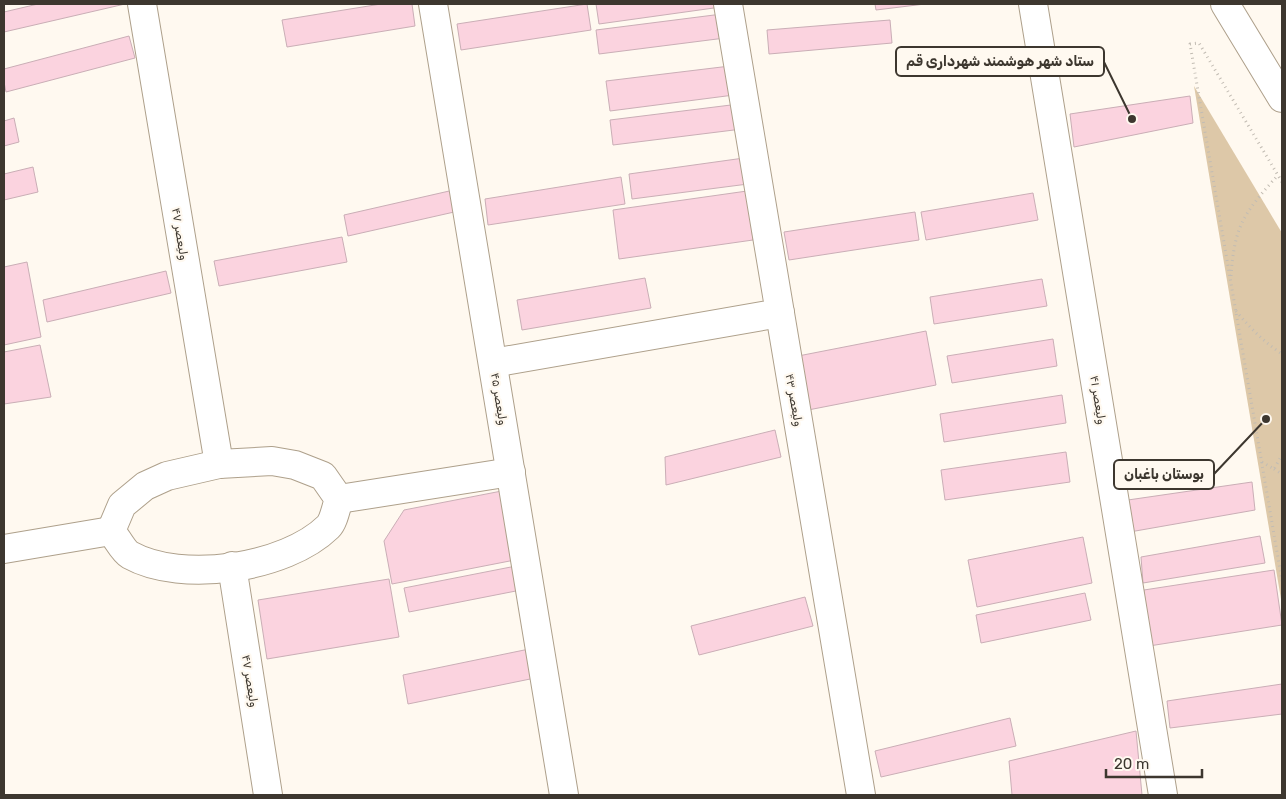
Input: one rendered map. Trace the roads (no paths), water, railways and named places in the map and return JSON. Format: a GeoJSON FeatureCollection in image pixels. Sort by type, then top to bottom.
{"type":"FeatureCollection","features":[{"type":"Feature","properties":{"kind":"street","name":"ولیعصر ۴۷"},"geometry":{"type":"LineString","coordinates":[[142,4],[218,464]]}},
{"type":"Feature","properties":{"kind":"street","name":"ولیعصر ۴۵"},"geometry":{"type":"LineString","coordinates":[[433,4],[564,795]]}},
{"type":"Feature","properties":{"kind":"street","name":"ولیعصر ۴۳"},"geometry":{"type":"LineString","coordinates":[[728,4],[861,795]]}},
{"type":"Feature","properties":{"kind":"street","name":"ولیعصر ۴۱"},"geometry":{"type":"LineString","coordinates":[[1033,4],[1163,795]]}},
{"type":"Feature","properties":{"kind":"street"},"geometry":{"type":"LineString","coordinates":[[1225,4],[1282,98]]}},
{"type":"Feature","properties":{"kind":"street"},"geometry":{"type":"LineString","coordinates":[[493,363],[780,313]]}},
{"type":"Feature","properties":{"kind":"street"},"geometry":{"type":"LineString","coordinates":[[112,532],[122,505],[145,486],[167,476],[218,464],[272,461],[295,465],[322,476],[339,499]]}},
{"type":"Feature","properties":{"kind":"street"},"geometry":{"type":"LineString","coordinates":[[339,499],[512,472]]}},
{"type":"Feature","properties":{"kind":"street"},"geometry":{"type":"LineString","coordinates":[[112,532],[128,554],[156,565],[180,569],[213,569],[284,554],[306,544],[329,525],[339,499]]}},
{"type":"Feature","properties":{"kind":"street"},"geometry":{"type":"LineString","coordinates":[[4,549],[112,532]]}},
{"type":"Feature","properties":{"kind":"street","name":"ولیعصر ۴۷"},"geometry":{"type":"LineString","coordinates":[[232,566],[268,795]]}},
{"type":"Feature","properties":{"kind":"place","name":"ستاد شهر هوشمند شهرداری قم"},"geometry":{"type":"Point","coordinates":[1132,119]}},
{"type":"Feature","properties":{"kind":"place","name":"بوستان باغبان"},"geometry":{"type":"Point","coordinates":[1266,419]}}]}
